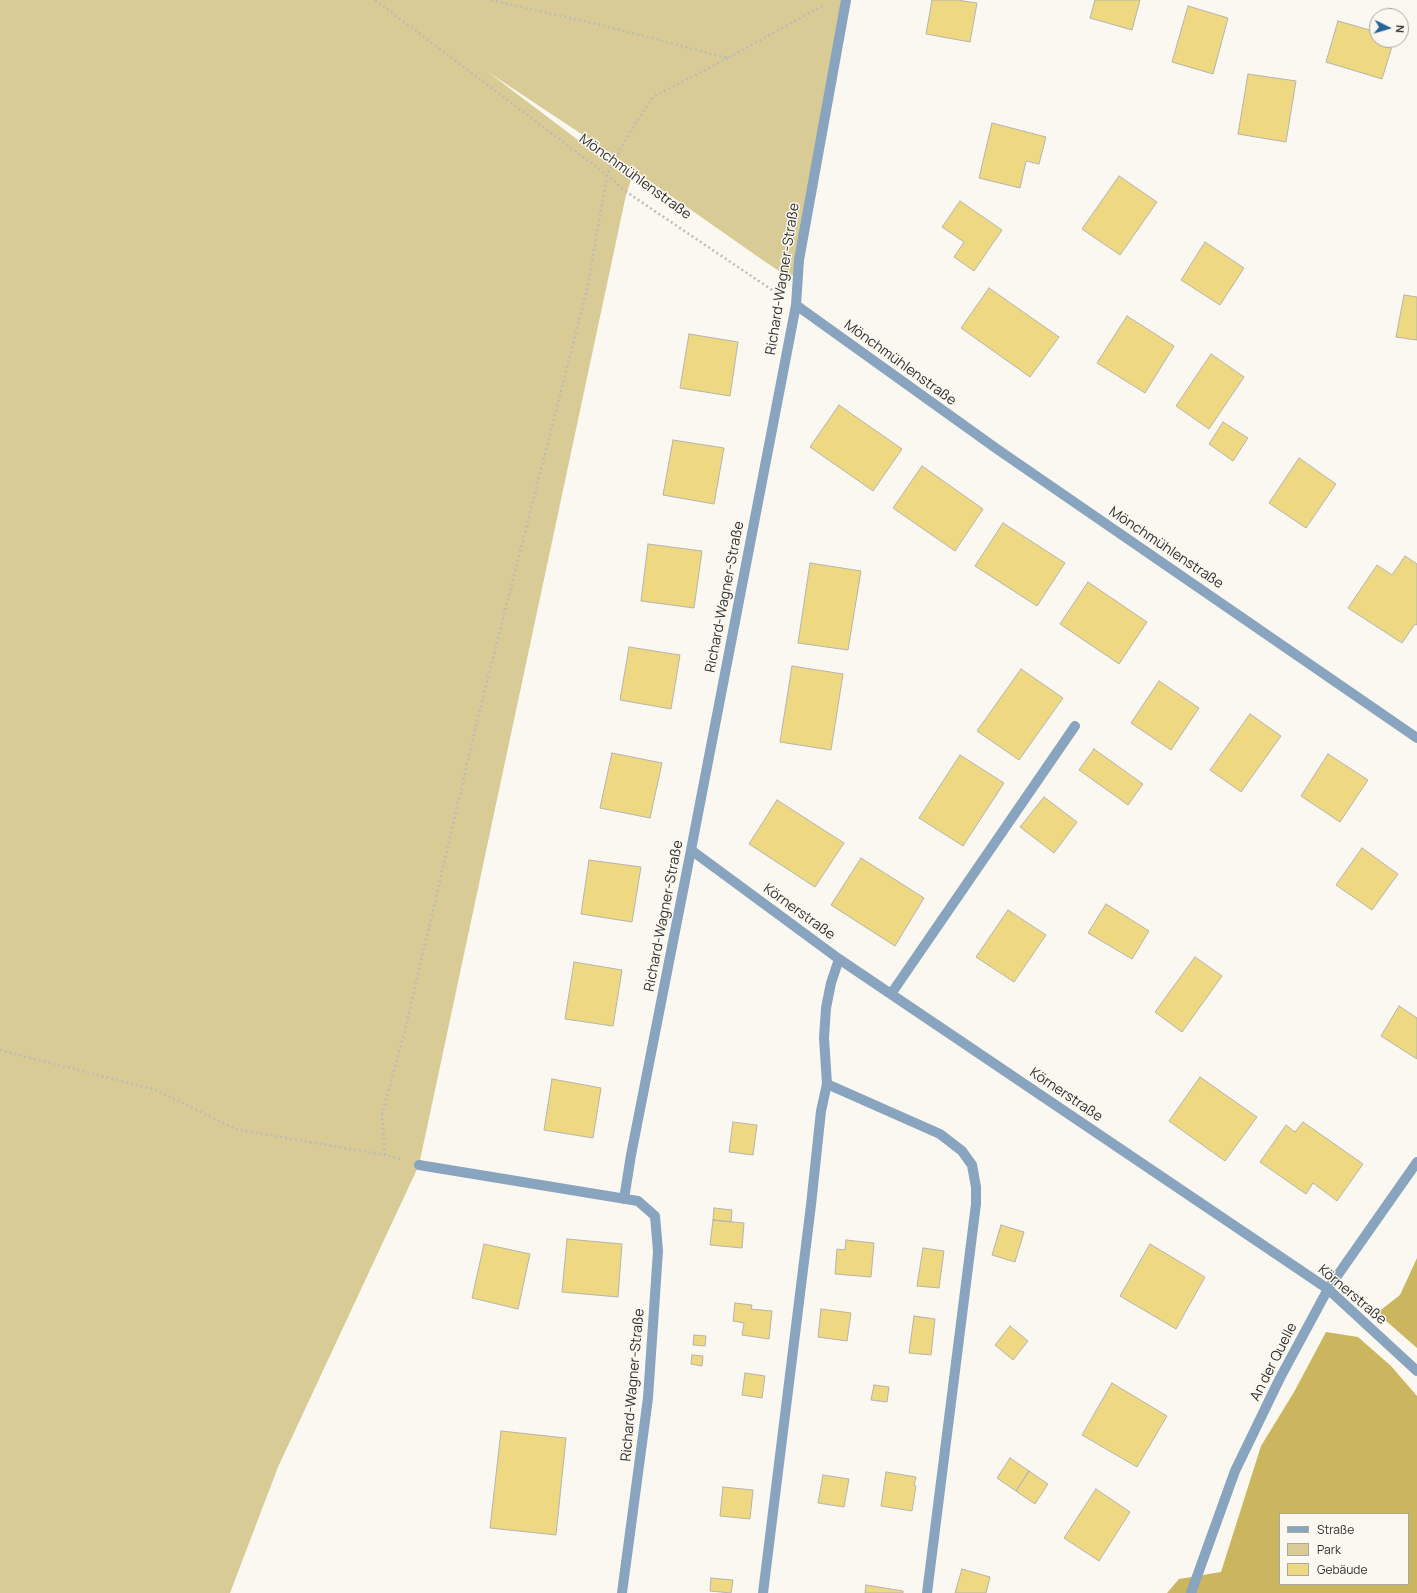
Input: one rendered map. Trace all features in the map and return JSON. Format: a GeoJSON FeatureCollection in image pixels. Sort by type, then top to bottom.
{"type":"FeatureCollection","features":[{"type":"Feature","properties":{"kind":"street","name":"Richard-Wagner-Straße"},"geometry":{"type":"LineString","coordinates":[[624,1199],[631,1155],[796,305],[799,260],[846,0]]}},
{"type":"Feature","properties":{"kind":"street","name":"Mönchmühlenstraße"},"geometry":{"type":"LineString","coordinates":[[796,305],[997,449],[1417,738]]}},
{"type":"Feature","properties":{"kind":"street"},"geometry":{"type":"LineString","coordinates":[[891,994],[1075,726]]}},
{"type":"Feature","properties":{"kind":"street","name":"Körnerstraße"},"geometry":{"type":"LineString","coordinates":[[691,850],[839,959],[1328,1288],[1417,1371]]}},
{"type":"Feature","properties":{"kind":"street"},"geometry":{"type":"LineString","coordinates":[[763,1593],[810,1213],[821,1111],[827,1084],[824,1038],[826,1008],[831,983],[839,959]]}},
{"type":"Feature","properties":{"kind":"street"},"geometry":{"type":"LineString","coordinates":[[827,1084],[940,1134],[962,1151],[972,1164],[976,1187],[976,1204],[927,1593]]}},
{"type":"Feature","properties":{"kind":"street","name":"An der Quelle"},"geometry":{"type":"LineString","coordinates":[[1191,1593],[1235,1471],[1280,1378],[1328,1288],[1417,1162]]}},
{"type":"Feature","properties":{"kind":"street","name":"Richard-Wagner-Straße"},"geometry":{"type":"LineString","coordinates":[[419,1165],[638,1201],[655,1216],[658,1251],[648,1398],[622,1593]]}},
{"type":"Feature","properties":{"kind":"path","name":"Mönchmühlenstraße"},"geometry":{"type":"LineString","coordinates":[[375,0],[607,175],[625,191],[796,305]]}},
{"type":"Feature","properties":{"kind":"path"},"geometry":{"type":"LineString","coordinates":[[492,0],[601,25],[728,58]]}},
{"type":"Feature","properties":{"kind":"path"},"geometry":{"type":"LineString","coordinates":[[385,1155],[382,1115],[408,1018],[478,717],[588,285],[607,175],[631,130],[652,97],[728,58],[825,4]]}},
{"type":"Feature","properties":{"kind":"path"},"geometry":{"type":"LineString","coordinates":[[0,1050],[156,1090],[235,1129],[385,1155],[419,1165]]}},
{"type":"Feature","properties":{"kind":"green space"},"geometry":{"type":"Polygon","coordinates":[[[0,0],[846,0],[799,260],[791,279],[601,147],[488,72],[631,180],[626,195],[419,1165],[278,1467],[230,1593],[0,1593],[0,0]]]}},
{"type":"Feature","properties":{"kind":"shaded area"},"geometry":{"type":"Polygon","coordinates":[[[1417,1258],[1417,1348],[1377,1313],[1400,1295],[1417,1258]]]}},
{"type":"Feature","properties":{"kind":"shaded area"},"geometry":{"type":"Polygon","coordinates":[[[1326,1332],[1358,1337],[1391,1366],[1417,1396],[1417,1593],[1167,1593],[1179,1579],[1221,1572],[1261,1446],[1294,1392],[1326,1332]]]}},
{"type":"Feature","properties":{"kind":"building"},"geometry":{"type":"Polygon","coordinates":[[[932,0],[957,0],[977,3],[970,42],[926,34],[932,0]]]}},
{"type":"Feature","properties":{"kind":"building"},"geometry":{"type":"Polygon","coordinates":[[[1095,0],[1140,0],[1132,30],[1090,18],[1095,0]]]}},
{"type":"Feature","properties":{"kind":"building"},"geometry":{"type":"Polygon","coordinates":[[[1188,6],[1228,18],[1213,74],[1172,62],[1188,6]]]}},
{"type":"Feature","properties":{"kind":"building"},"geometry":{"type":"Polygon","coordinates":[[[1338,21],[1369,30],[1369,48],[1392,48],[1382,79],[1326,62],[1338,21]]]}},
{"type":"Feature","properties":{"kind":"building"},"geometry":{"type":"Polygon","coordinates":[[[1248,74],[1296,81],[1286,142],[1238,134],[1248,74]]]}},
{"type":"Feature","properties":{"kind":"building"},"geometry":{"type":"Polygon","coordinates":[[[992,123],[1046,137],[1039,164],[1026,161],[1020,188],[979,178],[992,123]]]}},
{"type":"Feature","properties":{"kind":"building"},"geometry":{"type":"Polygon","coordinates":[[[1119,176],[1157,202],[1120,255],[1082,229],[1119,176]]]}},
{"type":"Feature","properties":{"kind":"building"},"geometry":{"type":"Polygon","coordinates":[[[960,201],[1002,230],[974,271],[954,257],[964,242],[942,227],[960,201]]]}},
{"type":"Feature","properties":{"kind":"building"},"geometry":{"type":"Polygon","coordinates":[[[1205,242],[1244,268],[1220,305],[1181,280],[1205,242]]]}},
{"type":"Feature","properties":{"kind":"building"},"geometry":{"type":"Polygon","coordinates":[[[989,288],[1059,337],[1030,377],[961,328],[989,288]]]}},
{"type":"Feature","properties":{"kind":"building"},"geometry":{"type":"Polygon","coordinates":[[[1404,295],[1417,297],[1417,340],[1396,337],[1404,295]]]}},
{"type":"Feature","properties":{"kind":"building"},"geometry":{"type":"Polygon","coordinates":[[[1127,316],[1174,346],[1145,393],[1097,363],[1127,316]]]}},
{"type":"Feature","properties":{"kind":"building"},"geometry":{"type":"Polygon","coordinates":[[[689,334],[738,342],[730,396],[680,388],[689,334]]]}},
{"type":"Feature","properties":{"kind":"building"},"geometry":{"type":"Polygon","coordinates":[[[1211,354],[1244,377],[1209,429],[1176,406],[1211,354]]]}},
{"type":"Feature","properties":{"kind":"building"},"geometry":{"type":"Polygon","coordinates":[[[839,405],[902,449],[873,491],[810,447],[839,405]]]}},
{"type":"Feature","properties":{"kind":"building"},"geometry":{"type":"Polygon","coordinates":[[[1223,422],[1248,438],[1233,461],[1209,444],[1223,422]]]}},
{"type":"Feature","properties":{"kind":"building"},"geometry":{"type":"Polygon","coordinates":[[[673,440],[724,448],[714,504],[663,495],[673,440]]]}},
{"type":"Feature","properties":{"kind":"building"},"geometry":{"type":"Polygon","coordinates":[[[1299,458],[1336,484],[1306,528],[1269,503],[1299,458]]]}},
{"type":"Feature","properties":{"kind":"building"},"geometry":{"type":"Polygon","coordinates":[[[922,466],[983,509],[955,551],[893,508],[922,466]]]}},
{"type":"Feature","properties":{"kind":"building"},"geometry":{"type":"Polygon","coordinates":[[[1003,523],[1065,563],[1037,606],[975,566],[1003,523]]]}},
{"type":"Feature","properties":{"kind":"building"},"geometry":{"type":"Polygon","coordinates":[[[648,544],[702,551],[694,608],[641,601],[648,544]]]}},
{"type":"Feature","properties":{"kind":"building"},"geometry":{"type":"Polygon","coordinates":[[[1405,556],[1417,564],[1417,625],[1415,624],[1402,643],[1348,608],[1377,565],[1392,575],[1405,556]]]}},
{"type":"Feature","properties":{"kind":"building"},"geometry":{"type":"Polygon","coordinates":[[[810,563],[861,571],[848,650],[798,643],[810,563]]]}},
{"type":"Feature","properties":{"kind":"building"},"geometry":{"type":"Polygon","coordinates":[[[1088,582],[1147,622],[1119,664],[1060,624],[1088,582]]]}},
{"type":"Feature","properties":{"kind":"building"},"geometry":{"type":"Polygon","coordinates":[[[629,647],[680,655],[671,709],[620,700],[629,647]]]}},
{"type":"Feature","properties":{"kind":"building"},"geometry":{"type":"Polygon","coordinates":[[[792,666],[843,674],[831,750],[780,742],[792,666]]]}},
{"type":"Feature","properties":{"kind":"building"},"geometry":{"type":"Polygon","coordinates":[[[1021,669],[1063,698],[1019,760],[977,731],[1021,669]]]}},
{"type":"Feature","properties":{"kind":"building"},"geometry":{"type":"Polygon","coordinates":[[[1159,681],[1199,708],[1171,750],[1131,723],[1159,681]]]}},
{"type":"Feature","properties":{"kind":"building"},"geometry":{"type":"Polygon","coordinates":[[[1250,714],[1281,736],[1241,792],[1210,770],[1250,714]]]}},
{"type":"Feature","properties":{"kind":"building"},"geometry":{"type":"Polygon","coordinates":[[[1094,749],[1143,784],[1128,805],[1079,770],[1094,749]]]}},
{"type":"Feature","properties":{"kind":"building"},"geometry":{"type":"Polygon","coordinates":[[[612,753],[662,763],[650,818],[600,808],[612,753]]]}},
{"type":"Feature","properties":{"kind":"building"},"geometry":{"type":"Polygon","coordinates":[[[1328,754],[1368,780],[1340,822],[1301,796],[1328,754]]]}},
{"type":"Feature","properties":{"kind":"building"},"geometry":{"type":"Polygon","coordinates":[[[960,755],[1004,783],[963,846],[919,818],[960,755]]]}},
{"type":"Feature","properties":{"kind":"building"},"geometry":{"type":"Polygon","coordinates":[[[1044,797],[1077,822],[1054,853],[1020,827],[1044,797]]]}},
{"type":"Feature","properties":{"kind":"building"},"geometry":{"type":"Polygon","coordinates":[[[777,800],[844,843],[815,887],[749,844],[777,800]]]}},
{"type":"Feature","properties":{"kind":"building"},"geometry":{"type":"Polygon","coordinates":[[[1362,848],[1398,874],[1372,910],[1336,885],[1362,848]]]}},
{"type":"Feature","properties":{"kind":"building"},"geometry":{"type":"Polygon","coordinates":[[[861,858],[924,898],[895,946],[831,905],[861,858]]]}},
{"type":"Feature","properties":{"kind":"building"},"geometry":{"type":"Polygon","coordinates":[[[589,860],[641,867],[632,922],[581,914],[589,860]]]}},
{"type":"Feature","properties":{"kind":"building"},"geometry":{"type":"Polygon","coordinates":[[[1106,904],[1149,931],[1132,959],[1088,933],[1106,904]]]}},
{"type":"Feature","properties":{"kind":"building"},"geometry":{"type":"Polygon","coordinates":[[[1008,910],[1046,935],[1014,982],[976,957],[1008,910]]]}},
{"type":"Feature","properties":{"kind":"building"},"geometry":{"type":"Polygon","coordinates":[[[1195,957],[1222,976],[1182,1032],[1155,1012],[1195,957]]]}},
{"type":"Feature","properties":{"kind":"building"},"geometry":{"type":"Polygon","coordinates":[[[574,962],[622,970],[613,1026],[565,1019],[574,962]]]}},
{"type":"Feature","properties":{"kind":"building"},"geometry":{"type":"Polygon","coordinates":[[[1399,1006],[1417,1018],[1417,1059],[1381,1036],[1399,1006]]]}},
{"type":"Feature","properties":{"kind":"building"},"geometry":{"type":"Polygon","coordinates":[[[1200,1077],[1257,1117],[1225,1161],[1169,1121],[1200,1077]]]}},
{"type":"Feature","properties":{"kind":"building"},"geometry":{"type":"Polygon","coordinates":[[[552,1079],[601,1088],[593,1138],[544,1130],[552,1079]]]}},
{"type":"Feature","properties":{"kind":"building"},"geometry":{"type":"Polygon","coordinates":[[[733,1122],[757,1125],[753,1155],[729,1152],[733,1122]]]}},
{"type":"Feature","properties":{"kind":"building"},"geometry":{"type":"Polygon","coordinates":[[[1303,1122],[1363,1164],[1337,1201],[1313,1183],[1306,1194],[1260,1162],[1286,1125],[1295,1132],[1303,1122]]]}},
{"type":"Feature","properties":{"kind":"building"},"geometry":{"type":"Polygon","coordinates":[[[714,1208],[732,1210],[731,1222],[713,1220],[714,1208]]]}},
{"type":"Feature","properties":{"kind":"building"},"geometry":{"type":"Polygon","coordinates":[[[713,1220],[744,1223],[742,1248],[710,1245],[713,1220]]]}},
{"type":"Feature","properties":{"kind":"building"},"geometry":{"type":"Polygon","coordinates":[[[1001,1225],[1024,1232],[1015,1262],[992,1255],[1001,1225]]]}},
{"type":"Feature","properties":{"kind":"building"},"geometry":{"type":"Polygon","coordinates":[[[567,1239],[622,1244],[618,1297],[562,1292],[567,1239]]]}},
{"type":"Feature","properties":{"kind":"building"},"geometry":{"type":"Polygon","coordinates":[[[846,1240],[874,1243],[871,1277],[835,1274],[837,1249],[845,1250],[846,1240]]]}},
{"type":"Feature","properties":{"kind":"building"},"geometry":{"type":"Polygon","coordinates":[[[484,1244],[530,1254],[518,1309],[472,1298],[484,1244]]]}},
{"type":"Feature","properties":{"kind":"building"},"geometry":{"type":"Polygon","coordinates":[[[1150,1244],[1205,1277],[1176,1329],[1120,1296],[1150,1244]]]}},
{"type":"Feature","properties":{"kind":"building"},"geometry":{"type":"Polygon","coordinates":[[[923,1248],[944,1251],[939,1288],[917,1286],[923,1248]]]}},
{"type":"Feature","properties":{"kind":"building"},"geometry":{"type":"Polygon","coordinates":[[[735,1303],[752,1305],[751,1309],[772,1311],[769,1339],[742,1335],[744,1323],[733,1321],[735,1303]]]}},
{"type":"Feature","properties":{"kind":"building"},"geometry":{"type":"Polygon","coordinates":[[[821,1309],[851,1313],[847,1341],[818,1337],[821,1309]]]}},
{"type":"Feature","properties":{"kind":"building"},"geometry":{"type":"Polygon","coordinates":[[[914,1316],[935,1319],[931,1355],[909,1353],[914,1316]]]}},
{"type":"Feature","properties":{"kind":"building"},"geometry":{"type":"Polygon","coordinates":[[[1010,1326],[1028,1341],[1013,1360],[995,1345],[1010,1326]]]}},
{"type":"Feature","properties":{"kind":"building"},"geometry":{"type":"Polygon","coordinates":[[[694,1335],[706,1336],[705,1346],[693,1345],[694,1335]]]}},
{"type":"Feature","properties":{"kind":"building"},"geometry":{"type":"Polygon","coordinates":[[[692,1355],[703,1356],[702,1366],[691,1364],[692,1355]]]}},
{"type":"Feature","properties":{"kind":"building"},"geometry":{"type":"Polygon","coordinates":[[[745,1373],[765,1376],[762,1398],[742,1395],[745,1373]]]}},
{"type":"Feature","properties":{"kind":"building"},"geometry":{"type":"Polygon","coordinates":[[[1112,1383],[1167,1416],[1137,1467],[1082,1435],[1112,1383]]]}},
{"type":"Feature","properties":{"kind":"building"},"geometry":{"type":"Polygon","coordinates":[[[874,1385],[889,1387],[887,1402],[871,1400],[874,1385]]]}},
{"type":"Feature","properties":{"kind":"building"},"geometry":{"type":"Polygon","coordinates":[[[501,1431],[566,1438],[556,1535],[490,1528],[501,1431]]]}},
{"type":"Feature","properties":{"kind":"building"},"geometry":{"type":"Polygon","coordinates":[[[1010,1458],[1029,1471],[1016,1491],[997,1478],[1010,1458]]]}},
{"type":"Feature","properties":{"kind":"building"},"geometry":{"type":"Polygon","coordinates":[[[1029,1471],[1048,1484],[1035,1504],[1016,1491],[1029,1471]]]}},
{"type":"Feature","properties":{"kind":"building"},"geometry":{"type":"Polygon","coordinates":[[[886,1472],[916,1477],[912,1511],[881,1506],[886,1472]]]}},
{"type":"Feature","properties":{"kind":"building"},"geometry":{"type":"Polygon","coordinates":[[[823,1475],[849,1479],[844,1507],[818,1503],[823,1475]]]}},
{"type":"Feature","properties":{"kind":"building"},"geometry":{"type":"Polygon","coordinates":[[[723,1487],[753,1490],[750,1519],[720,1516],[723,1487]]]}},
{"type":"Feature","properties":{"kind":"building"},"geometry":{"type":"Polygon","coordinates":[[[1096,1489],[1130,1512],[1099,1561],[1064,1538],[1096,1489]]]}},
{"type":"Feature","properties":{"kind":"building"},"geometry":{"type":"Polygon","coordinates":[[[962,1569],[990,1577],[986,1593],[955,1593],[962,1569]]]}},
{"type":"Feature","properties":{"kind":"building"},"geometry":{"type":"Polygon","coordinates":[[[711,1578],[733,1580],[731,1593],[710,1591],[711,1578]]]}},
{"type":"Feature","properties":{"kind":"building"},"geometry":{"type":"Polygon","coordinates":[[[866,1585],[903,1591],[903,1593],[865,1593],[866,1585]]]}}]}
